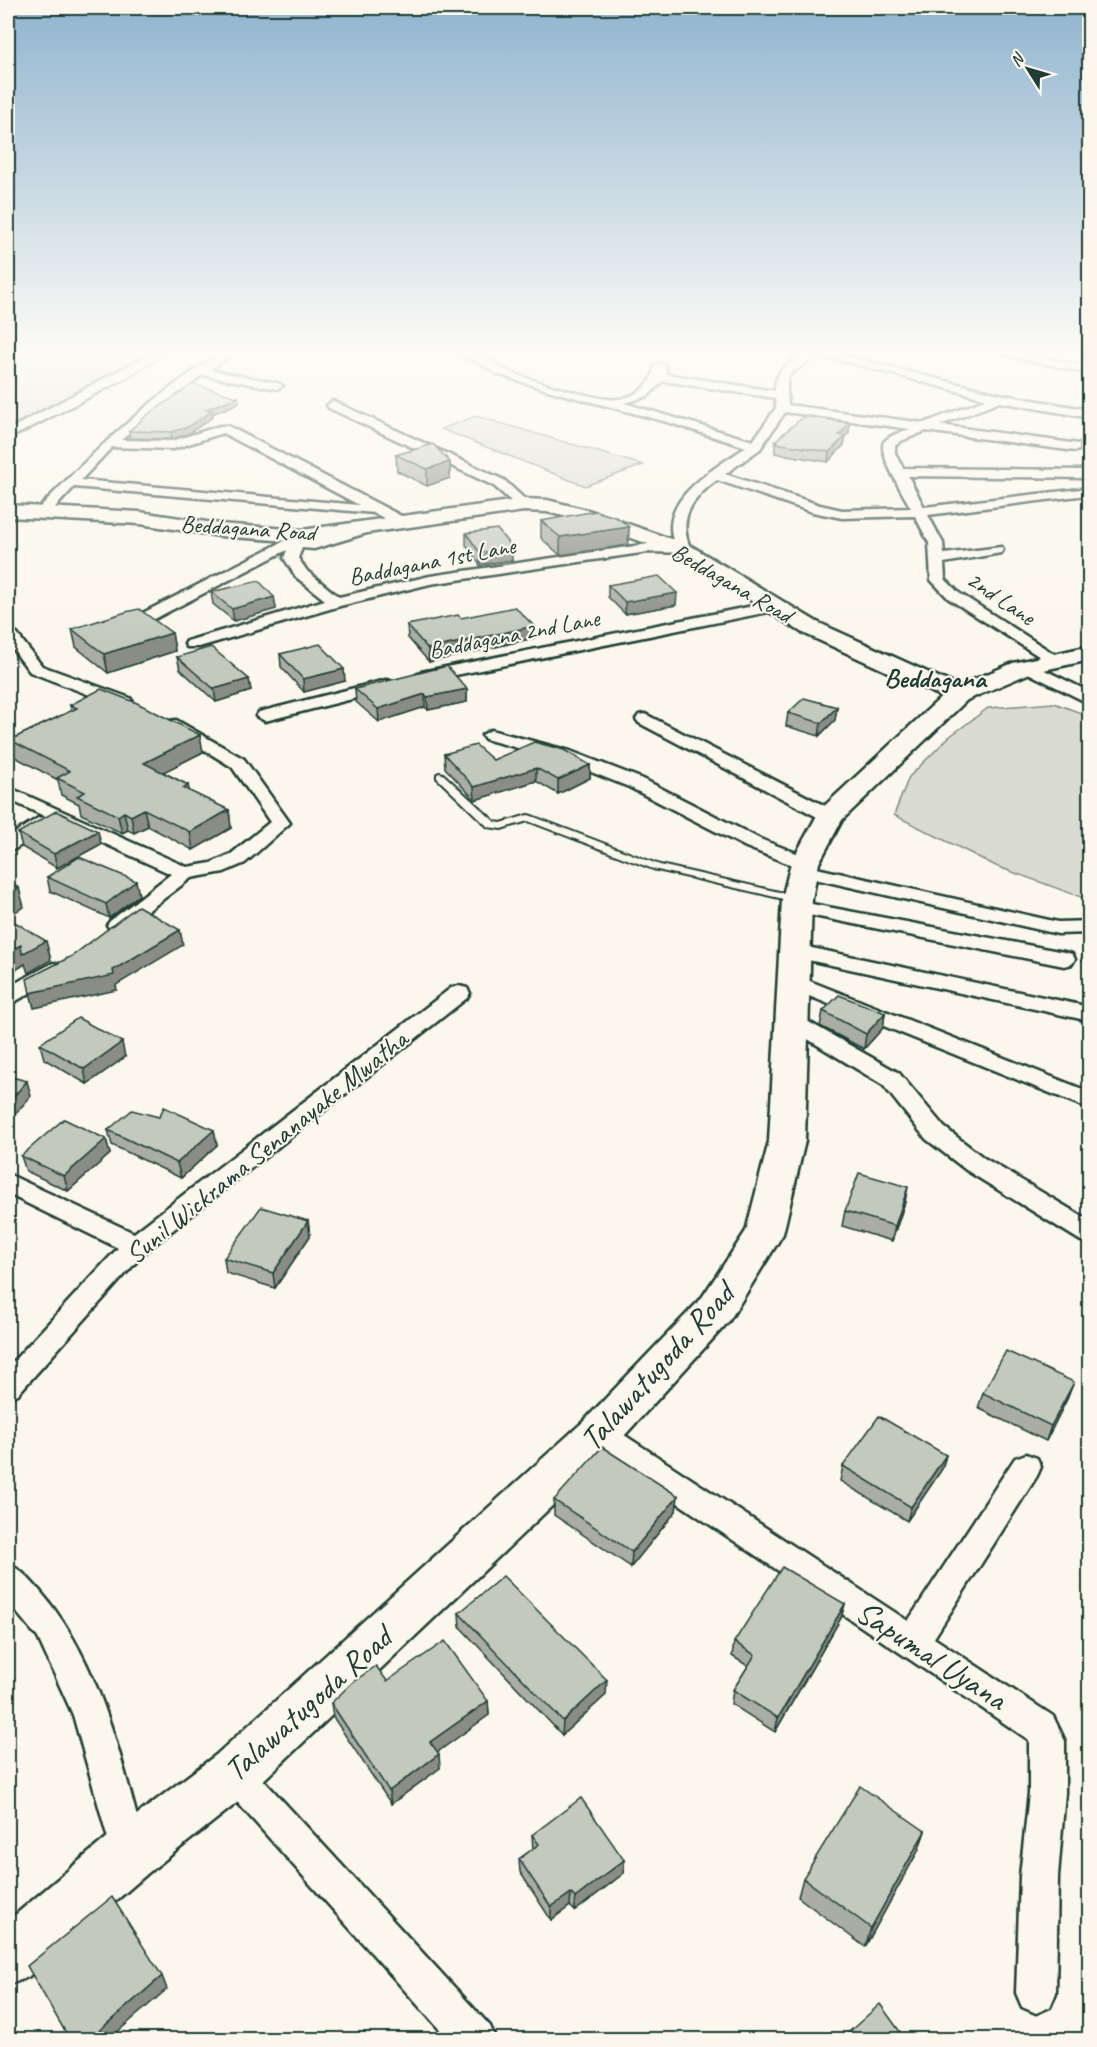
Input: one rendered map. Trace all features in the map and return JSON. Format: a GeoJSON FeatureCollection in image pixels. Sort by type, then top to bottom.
{"type":"FeatureCollection","features":[{"type":"Feature","properties":{"kind":"main road","name":"Beddagana Road"},"geometry":{"type":"LineString","coordinates":[[8,511],[44,511],[140,518],[299,539],[524,505],[547,506],[584,515],[684,550],[773,607],[809,627],[958,695]]}},
{"type":"Feature","properties":{"kind":"main road","name":"Talawatugoda Road"},"geometry":{"type":"LineString","coordinates":[[8,1957],[129,1854],[234,1773],[599,1434],[715,1311],[765,1234],[787,1141],[793,950],[797,903],[804,867],[830,816],[958,695],[981,682],[1026,666],[1089,653]]}},
{"type":"Feature","properties":{"kind":"street"},"geometry":{"type":"LineString","coordinates":[[44,511],[103,450]]}},
{"type":"Feature","properties":{"kind":"street"},"geometry":{"type":"LineString","coordinates":[[263,450],[404,523]]}},
{"type":"Feature","properties":{"kind":"street"},"geometry":{"type":"LineString","coordinates":[[428,450],[499,483],[524,505]]}},
{"type":"Feature","properties":{"kind":"street"},"geometry":{"type":"LineString","coordinates":[[684,550],[677,534],[681,510],[700,486],[751,450]]}},
{"type":"Feature","properties":{"kind":"street","name":"2nd Lane"},"geometry":{"type":"LineString","coordinates":[[889,450],[936,543],[938,580],[954,596],[1054,659]]}},
{"type":"Feature","properties":{"kind":"street"},"geometry":{"type":"LineString","coordinates":[[900,472],[1088,474]]}},
{"type":"Feature","properties":{"kind":"street"},"geometry":{"type":"LineString","coordinates":[[716,475],[829,512],[866,515],[921,512],[1086,491]]}},
{"type":"Feature","properties":{"kind":"street"},"geometry":{"type":"LineString","coordinates":[[71,483],[380,511]]}},
{"type":"Feature","properties":{"kind":"street"},"geometry":{"type":"LineString","coordinates":[[299,539],[291,558],[301,574],[336,602]]}},
{"type":"Feature","properties":{"kind":"street"},"geometry":{"type":"LineString","coordinates":[[131,626],[299,539]]}},
{"type":"Feature","properties":{"kind":"street","name":"Baddagana 1st Lane"},"geometry":{"type":"LineString","coordinates":[[193,644],[336,602],[442,579],[648,548],[684,550]]}},
{"type":"Feature","properties":{"kind":"street"},"geometry":{"type":"LineString","coordinates":[[936,560],[996,550]]}},
{"type":"Feature","properties":{"kind":"street","name":"Baddagana 2nd Lane"},"geometry":{"type":"LineString","coordinates":[[265,716],[407,680],[773,607]]}},
{"type":"Feature","properties":{"kind":"street"},"geometry":{"type":"LineString","coordinates":[[8,633],[36,669],[141,709]]}},
{"type":"Feature","properties":{"kind":"street"},"geometry":{"type":"LineString","coordinates":[[1026,666],[1089,699]]}},
{"type":"Feature","properties":{"kind":"street"},"geometry":{"type":"LineString","coordinates":[[8,792],[185,873],[214,870],[241,859],[280,823],[238,763],[162,717]]}},
{"type":"Feature","properties":{"kind":"street"},"geometry":{"type":"LineString","coordinates":[[645,719],[830,816]]}},
{"type":"Feature","properties":{"kind":"street"},"geometry":{"type":"LineString","coordinates":[[490,735],[564,755],[636,783],[804,867],[1058,928],[1089,927]]}},
{"type":"Feature","properties":{"kind":"street"},"geometry":{"type":"LineString","coordinates":[[8,845],[58,813]]}},
{"type":"Feature","properties":{"kind":"street"},"geometry":{"type":"LineString","coordinates":[[103,936],[185,873]]}},
{"type":"Feature","properties":{"kind":"street"},"geometry":{"type":"LineString","coordinates":[[797,903],[1064,959]]}},
{"type":"Feature","properties":{"kind":"street"},"geometry":{"type":"LineString","coordinates":[[793,950],[1089,1014]]}},
{"type":"Feature","properties":{"kind":"street"},"geometry":{"type":"LineString","coordinates":[[8,996],[75,957]]}},
{"type":"Feature","properties":{"kind":"street","name":"Sunil Wickrama Senanayake Mwatha"},"geometry":{"type":"LineString","coordinates":[[8,1386],[136,1245],[459,993]]}},
{"type":"Feature","properties":{"kind":"street"},"geometry":{"type":"LineString","coordinates":[[791,1000],[1089,1101]]}},
{"type":"Feature","properties":{"kind":"street"},"geometry":{"type":"LineString","coordinates":[[791,1000],[891,1079],[935,1133],[975,1164],[1089,1234]]}},
{"type":"Feature","properties":{"kind":"street"},"geometry":{"type":"LineString","coordinates":[[8,1183],[136,1245]]}},
{"type":"Feature","properties":{"kind":"street","name":"Sapumal Uyana"},"geometry":{"type":"LineString","coordinates":[[599,1434],[1027,1716],[1041,1728],[1048,1740],[1036,1993]]}},
{"type":"Feature","properties":{"kind":"street"},"geometry":{"type":"LineString","coordinates":[[913,1642],[1026,1467]]}},
{"type":"Feature","properties":{"kind":"street"},"geometry":{"type":"LineString","coordinates":[[8,1579],[50,1627],[90,1713],[129,1854]]}},
{"type":"Feature","properties":{"kind":"street"},"geometry":{"type":"LineString","coordinates":[[234,1773],[476,2040]]}},
{"type":"Feature","properties":{"kind":"lane"},"geometry":{"type":"LineString","coordinates":[[440,776],[492,825],[501,826],[528,818],[657,867],[797,903]]}},
{"type":"Feature","properties":{"kind":"shaded area"},"geometry":{"type":"Polygon","coordinates":[[[493,450],[590,450],[643,465],[585,486],[493,450]]]}},
{"type":"Feature","properties":{"kind":"shaded area"},"geometry":{"type":"Polygon","coordinates":[[[1054,703],[1089,716],[1089,900],[996,866],[894,815],[909,777],[949,737],[988,708],[1054,703]]]}},
{"type":"Feature","properties":{"kind":"building"},"geometry":{"type":"Polygon","coordinates":[[[414,450],[438,450],[450,462],[427,469],[396,455],[414,450]]]}},
{"type":"Feature","properties":{"kind":"building"},"geometry":{"type":"Polygon","coordinates":[[[596,511],[618,518],[629,527],[560,537],[541,521],[596,511]]]}},
{"type":"Feature","properties":{"kind":"building"},"geometry":{"type":"Polygon","coordinates":[[[497,529],[512,548],[480,553],[466,533],[497,529]]]}},
{"type":"Feature","properties":{"kind":"building"},"geometry":{"type":"Polygon","coordinates":[[[659,576],[677,593],[625,602],[608,585],[659,576]]]}},
{"type":"Feature","properties":{"kind":"building"},"geometry":{"type":"Polygon","coordinates":[[[259,581],[274,597],[232,609],[211,592],[259,581]]]}},
{"type":"Feature","properties":{"kind":"building"},"geometry":{"type":"Polygon","coordinates":[[[515,607],[534,626],[428,649],[407,625],[458,615],[461,618],[515,607]]]}},
{"type":"Feature","properties":{"kind":"building"},"geometry":{"type":"Polygon","coordinates":[[[139,609],[172,633],[104,654],[72,629],[126,612],[139,609]]]}},
{"type":"Feature","properties":{"kind":"building"},"geometry":{"type":"Polygon","coordinates":[[[320,644],[344,669],[303,679],[280,654],[320,644]]]}},
{"type":"Feature","properties":{"kind":"building"},"geometry":{"type":"Polygon","coordinates":[[[211,647],[249,679],[214,689],[177,657],[211,647]]]}},
{"type":"Feature","properties":{"kind":"building"},"geometry":{"type":"Polygon","coordinates":[[[447,666],[467,689],[427,697],[425,694],[378,709],[355,689],[447,666]]]}},
{"type":"Feature","properties":{"kind":"building"},"geometry":{"type":"Polygon","coordinates":[[[101,689],[137,703],[200,735],[144,763],[188,785],[183,788],[229,810],[190,832],[144,809],[131,816],[124,812],[118,816],[77,796],[85,792],[57,778],[70,771],[10,740],[77,708],[70,705],[101,689]]]}},
{"type":"Feature","properties":{"kind":"building"},"geometry":{"type":"Polygon","coordinates":[[[804,698],[837,707],[821,723],[788,713],[804,698]]]}},
{"type":"Feature","properties":{"kind":"building"},"geometry":{"type":"Polygon","coordinates":[[[534,742],[564,750],[590,765],[558,780],[536,768],[474,787],[444,754],[476,745],[493,760],[534,742]]]}},
{"type":"Feature","properties":{"kind":"building"},"geometry":{"type":"Polygon","coordinates":[[[56,811],[98,831],[54,854],[18,833],[56,811]]]}},
{"type":"Feature","properties":{"kind":"building"},"geometry":{"type":"Polygon","coordinates":[[[79,857],[136,881],[106,904],[47,877],[79,857]]]}},
{"type":"Feature","properties":{"kind":"building"},"geometry":{"type":"Polygon","coordinates":[[[8,882],[19,888],[8,894],[8,882]]]}},
{"type":"Feature","properties":{"kind":"building"},"geometry":{"type":"Polygon","coordinates":[[[138,906],[180,930],[113,970],[114,975],[30,993],[27,979],[72,956],[138,906]]]}},
{"type":"Feature","properties":{"kind":"building"},"geometry":{"type":"Polygon","coordinates":[[[8,918],[46,941],[22,954],[21,945],[8,952],[8,918]]]}},
{"type":"Feature","properties":{"kind":"building"},"geometry":{"type":"Polygon","coordinates":[[[839,995],[885,1013],[866,1034],[823,1011],[839,995]]]}},
{"type":"Feature","properties":{"kind":"building"},"geometry":{"type":"Polygon","coordinates":[[[78,1018],[122,1042],[84,1069],[40,1044],[78,1018]]]}},
{"type":"Feature","properties":{"kind":"building"},"geometry":{"type":"Polygon","coordinates":[[[8,1076],[27,1081],[8,1103],[8,1076]]]}},
{"type":"Feature","properties":{"kind":"building"},"geometry":{"type":"Polygon","coordinates":[[[164,1107],[214,1130],[177,1163],[108,1130],[132,1110],[159,1117],[164,1107]]]}},
{"type":"Feature","properties":{"kind":"building"},"geometry":{"type":"Polygon","coordinates":[[[64,1119],[106,1139],[64,1176],[21,1156],[64,1119]]]}},
{"type":"Feature","properties":{"kind":"building"},"geometry":{"type":"Polygon","coordinates":[[[859,1173],[908,1187],[895,1226],[845,1211],[859,1173]]]}},
{"type":"Feature","properties":{"kind":"building"},"geometry":{"type":"Polygon","coordinates":[[[261,1207],[308,1221],[273,1273],[224,1258],[261,1207]]]}},
{"type":"Feature","properties":{"kind":"building"},"geometry":{"type":"Polygon","coordinates":[[[1006,1351],[1074,1382],[1051,1426],[983,1393],[1006,1351]]]}},
{"type":"Feature","properties":{"kind":"building"},"geometry":{"type":"Polygon","coordinates":[[[879,1416],[946,1455],[911,1507],[843,1466],[879,1416]]]}},
{"type":"Feature","properties":{"kind":"building"},"geometry":{"type":"Polygon","coordinates":[[[602,1447],[678,1496],[632,1552],[554,1500],[602,1447]]]}},
{"type":"Feature","properties":{"kind":"building"},"geometry":{"type":"Polygon","coordinates":[[[782,1567],[845,1604],[778,1718],[733,1690],[755,1655],[734,1642],[782,1567]]]}},
{"type":"Feature","properties":{"kind":"building"},"geometry":{"type":"Polygon","coordinates":[[[503,1576],[607,1680],[563,1721],[459,1613],[503,1576]]]}},
{"type":"Feature","properties":{"kind":"building"},"geometry":{"type":"Polygon","coordinates":[[[445,1641],[488,1701],[430,1742],[439,1754],[389,1791],[331,1703],[353,1682],[376,1666],[387,1681],[445,1641]]]}},
{"type":"Feature","properties":{"kind":"building"},"geometry":{"type":"Polygon","coordinates":[[[860,1786],[925,1831],[871,1928],[803,1878],[860,1786]]]}},
{"type":"Feature","properties":{"kind":"building"},"geometry":{"type":"Polygon","coordinates":[[[581,1798],[624,1860],[575,1898],[571,1893],[551,1907],[519,1859],[539,1844],[532,1835],[581,1798]]]}},
{"type":"Feature","properties":{"kind":"building"},"geometry":{"type":"Polygon","coordinates":[[[112,1897],[162,1976],[88,2040],[70,2040],[27,1966],[112,1897]]]}},
{"type":"Feature","properties":{"kind":"building"},"geometry":{"type":"Polygon","coordinates":[[[880,2004],[906,2040],[840,2040],[880,2004]]]}},
{"type":"Feature","properties":{"kind":"district","name":"Beddagana"},"geometry":{"type":"Point","coordinates":[935,678]}}]}
